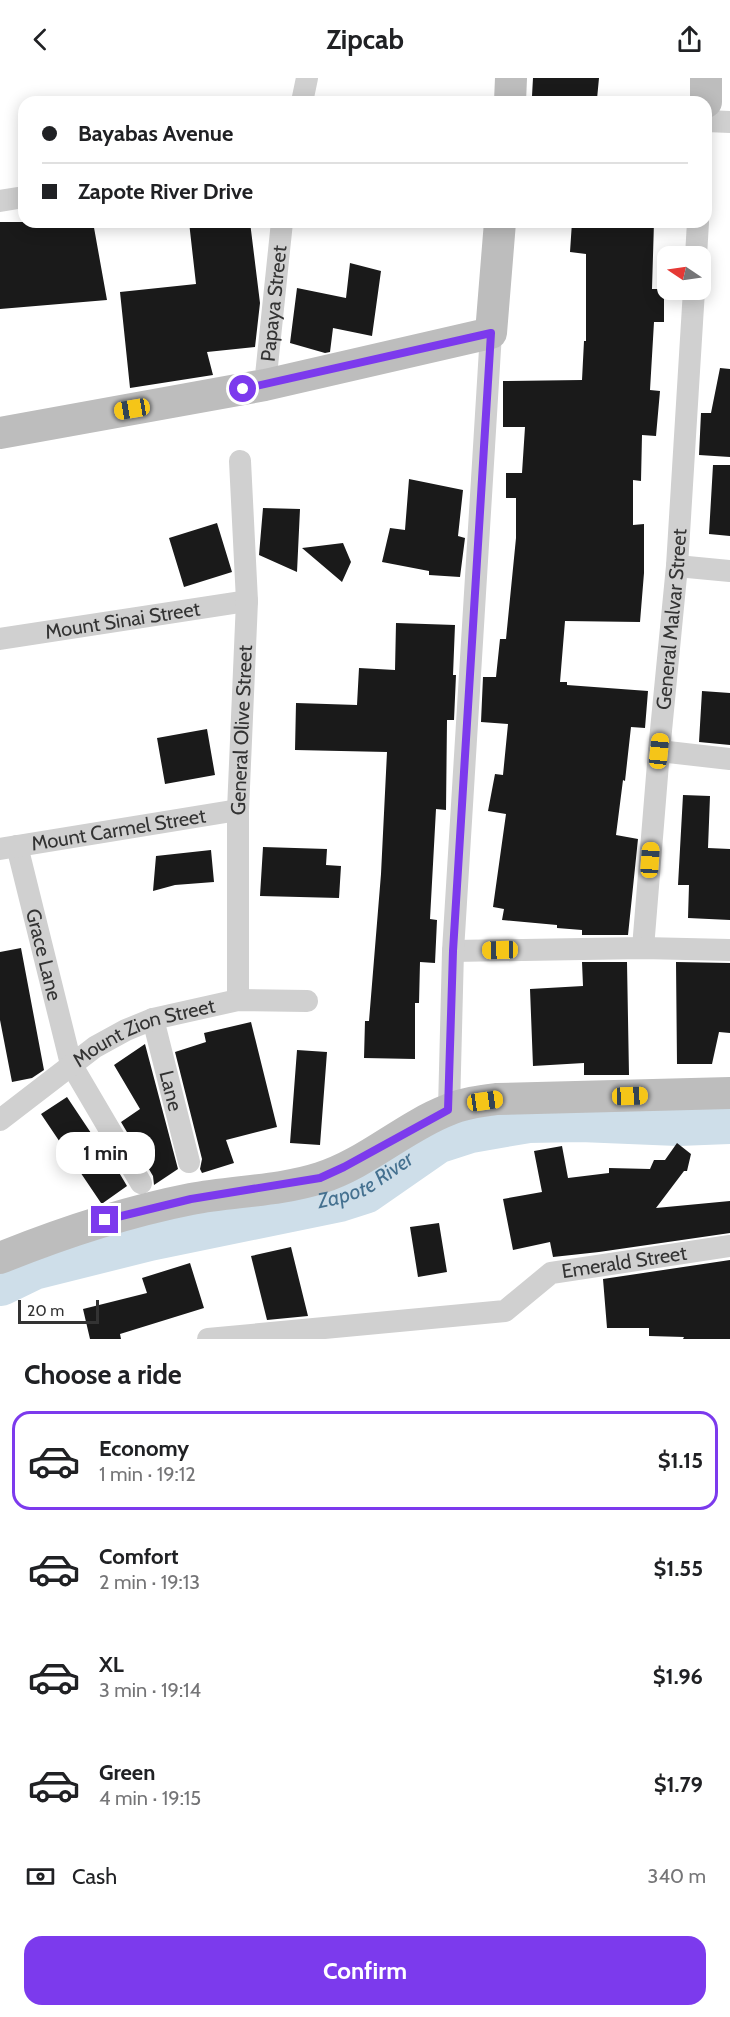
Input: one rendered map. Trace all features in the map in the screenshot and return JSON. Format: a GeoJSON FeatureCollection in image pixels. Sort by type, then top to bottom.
{"type":"FeatureCollection","features":[{"type":"Feature","properties":{"kind":"street"},"geometry":{"type":"LineString","coordinates":[[303,96],[307,78]]}},
{"type":"Feature","properties":{"kind":"street"},"geometry":{"type":"LineString","coordinates":[[510,96],[511,78]]}},
{"type":"Feature","properties":{"kind":"street"},"geometry":{"type":"LineString","coordinates":[[706,78],[706,96]]}},
{"type":"Feature","properties":{"kind":"street"},"geometry":{"type":"LineString","coordinates":[[712,121],[730,122]]}},
{"type":"Feature","properties":{"kind":"street"},"geometry":{"type":"LineString","coordinates":[[0,201],[18,198]]}},
{"type":"Feature","properties":{"kind":"street","name":"Papaya Street"},"geometry":{"type":"LineString","coordinates":[[265,385],[281,228]]}},
{"type":"Feature","properties":{"kind":"street"},"geometry":{"type":"LineString","coordinates":[[448,1110],[453,951],[491,333],[500,228]]}},
{"type":"Feature","properties":{"kind":"street"},"geometry":{"type":"LineString","coordinates":[[697,246],[698,228]]}},
{"type":"Feature","properties":{"kind":"street","name":"General Malvar Street"},"geometry":{"type":"LineString","coordinates":[[643,948],[677,566],[693,300]]}},
{"type":"Feature","properties":{"kind":"street"},"geometry":{"type":"LineString","coordinates":[[0,433],[265,385],[491,333]]}},
{"type":"Feature","properties":{"kind":"street","name":"General Olive Street"},"geometry":{"type":"LineString","coordinates":[[238,1000],[238,810],[247,601],[240,461]]}},
{"type":"Feature","properties":{"kind":"street"},"geometry":{"type":"LineString","coordinates":[[677,566],[730,571]]}},
{"type":"Feature","properties":{"kind":"street","name":"Mount Sinai Street"},"geometry":{"type":"LineString","coordinates":[[0,639],[247,601]]}},
{"type":"Feature","properties":{"kind":"street"},"geometry":{"type":"LineString","coordinates":[[659,751],[730,759]]}},
{"type":"Feature","properties":{"kind":"street","name":"Mount Carmel Street"},"geometry":{"type":"LineString","coordinates":[[9,848],[238,810]]}},
{"type":"Feature","properties":{"kind":"street","name":"Grace Lane"},"geometry":{"type":"LineString","coordinates":[[9,848],[71,1064],[141,1183]]}},
{"type":"Feature","properties":{"kind":"street"},"geometry":{"type":"LineString","coordinates":[[453,951],[643,948],[730,950]]}},
{"type":"Feature","properties":{"kind":"street","name":"Mount Zion Street"},"geometry":{"type":"LineString","coordinates":[[0,1120],[71,1064],[105,1042],[153,1019],[238,1000],[307,1001]]}},
{"type":"Feature","properties":{"kind":"street","name":"Lane"},"geometry":{"type":"LineString","coordinates":[[153,1019],[189,1162]]}},
{"type":"Feature","properties":{"kind":"street"},"geometry":{"type":"LineString","coordinates":[[0,1258],[40,1241],[122,1215],[191,1199],[320,1178],[448,1110],[472,1102],[497,1099],[730,1093]]}},
{"type":"Feature","properties":{"kind":"street","name":"Emerald Street"},"geometry":{"type":"LineString","coordinates":[[208,1339],[386,1331],[505,1311],[551,1274],[730,1246]]}},
{"type":"Feature","properties":{"kind":"building"},"geometry":{"type":"Polygon","coordinates":[[[533,78],[599,78],[597,96],[532,96],[533,78]]]}},
{"type":"Feature","properties":{"kind":"building"},"geometry":{"type":"Polygon","coordinates":[[[0,222],[18,222],[18,228],[94,228],[107,300],[0,309],[0,222]]]}},
{"type":"Feature","properties":{"kind":"building"},"geometry":{"type":"Polygon","coordinates":[[[190,228],[251,228],[260,303],[255,347],[207,352],[213,375],[130,388],[120,292],[196,284],[190,228]]]}},
{"type":"Feature","properties":{"kind":"building"},"geometry":{"type":"Polygon","coordinates":[[[572,228],[654,228],[652,289],[657,289],[657,300],[664,300],[664,322],[654,322],[650,390],[660,391],[656,436],[642,435],[641,481],[633,480],[633,525],[644,524],[644,573],[640,622],[565,621],[560,682],[567,682],[567,685],[648,691],[645,728],[631,727],[616,835],[638,839],[628,935],[582,935],[582,930],[557,928],[557,925],[502,920],[504,909],[493,907],[506,814],[488,811],[495,774],[503,775],[508,724],[481,722],[483,677],[496,677],[500,639],[506,639],[516,538],[516,498],[506,498],[506,473],[522,473],[525,427],[503,427],[503,381],[582,380],[584,341],[586,341],[586,254],[570,252],[572,228]]]}},
{"type":"Feature","properties":{"kind":"building"},"geometry":{"type":"Polygon","coordinates":[[[350,263],[381,271],[372,336],[333,328],[330,352],[325,353],[290,343],[297,288],[346,298],[350,263]]]}},
{"type":"Feature","properties":{"kind":"building"},"geometry":{"type":"Polygon","coordinates":[[[720,368],[730,369],[730,457],[699,455],[701,413],[711,413],[720,368]]]}},
{"type":"Feature","properties":{"kind":"building"},"geometry":{"type":"Polygon","coordinates":[[[713,465],[730,465],[730,536],[709,534],[713,465]]]}},
{"type":"Feature","properties":{"kind":"building"},"geometry":{"type":"Polygon","coordinates":[[[409,479],[463,490],[458,536],[465,538],[460,577],[429,575],[429,571],[382,562],[390,528],[405,530],[409,479]]]}},
{"type":"Feature","properties":{"kind":"building"},"geometry":{"type":"Polygon","coordinates":[[[263,508],[300,509],[297,572],[259,555],[263,508]]]}},
{"type":"Feature","properties":{"kind":"building"},"geometry":{"type":"Polygon","coordinates":[[[217,523],[232,572],[184,587],[169,538],[217,523]]]}},
{"type":"Feature","properties":{"kind":"building"},"geometry":{"type":"Polygon","coordinates":[[[343,543],[351,562],[342,582],[302,548],[343,543]]]}},
{"type":"Feature","properties":{"kind":"building"},"geometry":{"type":"Polygon","coordinates":[[[396,623],[455,625],[454,720],[447,720],[446,810],[436,809],[430,919],[437,920],[435,963],[420,962],[419,1003],[415,1003],[415,1059],[364,1058],[365,1021],[369,1021],[381,874],[387,752],[295,750],[296,703],[357,705],[359,668],[395,670],[396,623]]]}},
{"type":"Feature","properties":{"kind":"building"},"geometry":{"type":"Polygon","coordinates":[[[702,691],[730,693],[730,745],[699,742],[702,691]]]}},
{"type":"Feature","properties":{"kind":"building"},"geometry":{"type":"Polygon","coordinates":[[[207,729],[215,775],[165,784],[157,738],[207,729]]]}},
{"type":"Feature","properties":{"kind":"building"},"geometry":{"type":"Polygon","coordinates":[[[683,795],[710,796],[708,848],[730,849],[730,920],[688,918],[689,885],[678,885],[683,795]]]}},
{"type":"Feature","properties":{"kind":"building"},"geometry":{"type":"Polygon","coordinates":[[[263,847],[327,849],[326,865],[341,866],[339,898],[260,896],[263,847]]]}},
{"type":"Feature","properties":{"kind":"building"},"geometry":{"type":"Polygon","coordinates":[[[211,850],[214,882],[175,885],[153,891],[156,856],[211,850]]]}},
{"type":"Feature","properties":{"kind":"building"},"geometry":{"type":"Polygon","coordinates":[[[21,948],[44,1070],[32,1078],[12,1082],[0,1020],[0,952],[21,948]]]}},
{"type":"Feature","properties":{"kind":"building"},"geometry":{"type":"Polygon","coordinates":[[[582,962],[627,962],[629,1075],[584,1075],[584,1063],[533,1066],[530,989],[583,986],[582,962]]]}},
{"type":"Feature","properties":{"kind":"building"},"geometry":{"type":"Polygon","coordinates":[[[676,962],[730,963],[730,1033],[719,1032],[712,1064],[677,1064],[676,962]]]}},
{"type":"Feature","properties":{"kind":"building"},"geometry":{"type":"Polygon","coordinates":[[[251,1022],[277,1127],[226,1140],[234,1163],[202,1173],[200,1169],[202,1159],[175,1052],[206,1042],[204,1033],[251,1022]]]}},
{"type":"Feature","properties":{"kind":"building"},"geometry":{"type":"Polygon","coordinates":[[[145,1044],[178,1169],[154,1185],[153,1176],[121,1122],[140,1109],[114,1065],[145,1044]]]}},
{"type":"Feature","properties":{"kind":"building"},"geometry":{"type":"Polygon","coordinates":[[[297,1050],[327,1052],[320,1145],[290,1143],[297,1050]]]}},
{"type":"Feature","properties":{"kind":"building"},"geometry":{"type":"Polygon","coordinates":[[[67,1097],[95,1139],[98,1137],[127,1186],[103,1203],[41,1114],[67,1097]]]}},
{"type":"Feature","properties":{"kind":"building"},"geometry":{"type":"Polygon","coordinates":[[[677,1143],[691,1154],[687,1171],[684,1171],[656,1208],[730,1201],[730,1233],[553,1257],[550,1242],[513,1250],[503,1199],[542,1192],[534,1151],[562,1146],[568,1178],[609,1173],[609,1168],[650,1169],[654,1160],[665,1160],[677,1143]]]}},
{"type":"Feature","properties":{"kind":"building"},"geometry":{"type":"Polygon","coordinates":[[[439,1223],[447,1272],[418,1277],[410,1227],[439,1223]]]}},
{"type":"Feature","properties":{"kind":"building"},"geometry":{"type":"Polygon","coordinates":[[[291,1247],[308,1316],[267,1320],[251,1256],[291,1247]]]}},
{"type":"Feature","properties":{"kind":"building"},"geometry":{"type":"Polygon","coordinates":[[[730,1260],[730,1339],[649,1336],[649,1328],[607,1328],[603,1279],[730,1260]]]}},
{"type":"Feature","properties":{"kind":"building"},"geometry":{"type":"Polygon","coordinates":[[[190,1263],[204,1308],[120,1334],[121,1339],[90,1339],[83,1309],[147,1293],[142,1278],[190,1263]]]}},
{"type":"Feature","properties":{"kind":"waterway","name":"Zapote River"},"geometry":{"type":"LineString","coordinates":[[0,1281],[33,1265],[149,1236],[339,1197],[364,1189],[436,1139],[470,1128],[528,1118],[581,1117],[678,1121],[730,1119]]}},
{"type":"Feature","properties":{"kind":"route"},"geometry":{"type":"LineString","coordinates":[[105,1220],[191,1199],[320,1178],[448,1110],[453,951],[491,333],[243,389]]}}]}
